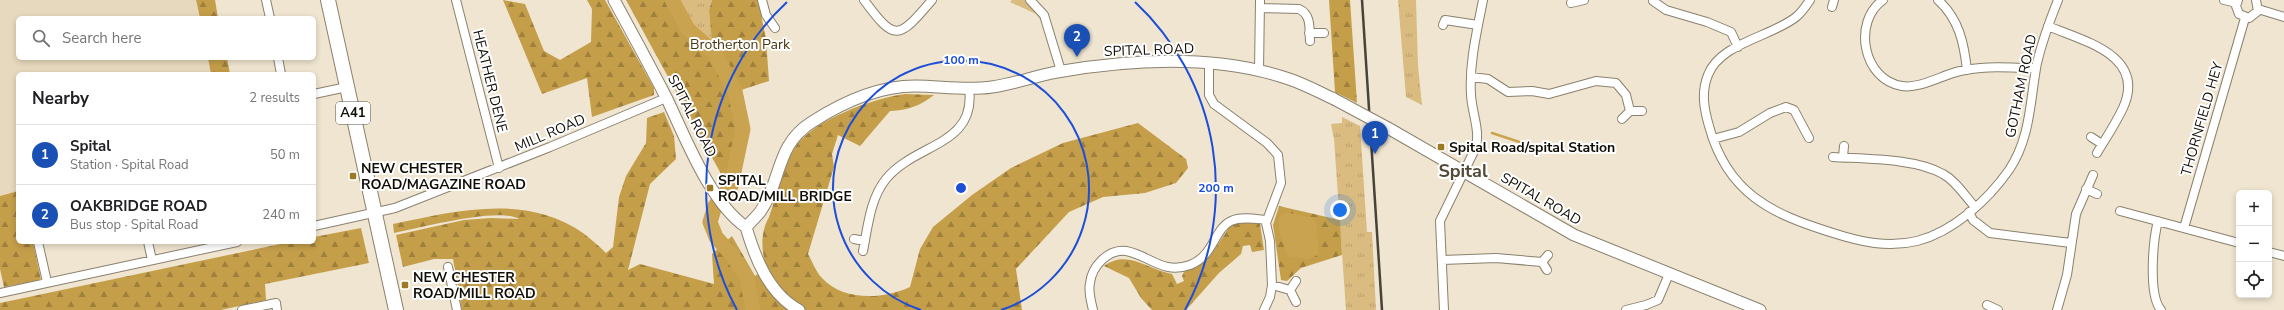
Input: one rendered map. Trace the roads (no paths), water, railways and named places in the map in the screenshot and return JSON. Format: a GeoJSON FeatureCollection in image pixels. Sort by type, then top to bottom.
{"type":"FeatureCollection","features":[{"type":"Feature","properties":{"kind":"highway","name":"A41"},"geometry":{"type":"LineString","coordinates":[[328,0],[396,310]]}},
{"type":"Feature","properties":{"kind":"main road","name":"SPITAL ROAD"},"geometry":{"type":"LineString","coordinates":[[614,0],[666,98],[694,156],[726,209],[746,227],[761,212],[789,143],[798,132],[812,122],[858,98],[886,88],[916,86],[969,88],[992,87],[1061,71],[1132,64],[1209,64],[1259,71],[1289,79],[1334,99],[1388,128],[1574,236],[1760,310]]}},
{"type":"Feature","properties":{"kind":"main road"},"geometry":{"type":"LineString","coordinates":[[746,227],[762,269],[782,297],[799,310]]}},
{"type":"Feature","properties":{"kind":"street"},"geometry":{"type":"LineString","coordinates":[[266,0],[270,16]]}},
{"type":"Feature","properties":{"kind":"street","name":"HEATHER DENE"},"geometry":{"type":"LineString","coordinates":[[456,0],[499,168]]}},
{"type":"Feature","properties":{"kind":"street"},"geometry":{"type":"LineString","coordinates":[[762,0],[766,15],[775,28]]}},
{"type":"Feature","properties":{"kind":"street"},"geometry":{"type":"LineString","coordinates":[[864,0],[884,26],[892,31],[898,31],[906,27],[932,0]]}},
{"type":"Feature","properties":{"kind":"street"},"geometry":{"type":"LineString","coordinates":[[1030,0],[1044,15],[1061,71]]}},
{"type":"Feature","properties":{"kind":"street"},"geometry":{"type":"LineString","coordinates":[[1444,310],[1440,221],[1476,147],[1478,137],[1471,96],[1471,77],[1483,0]]}},
{"type":"Feature","properties":{"kind":"street"},"geometry":{"type":"LineString","coordinates":[[1571,3],[1582,0]]}},
{"type":"Feature","properties":{"kind":"street","name":"GOTHAM ROAD"},"geometry":{"type":"LineString","coordinates":[[1810,0],[1795,17],[1738,47],[1717,60],[1708,74],[1703,98],[1718,154],[1740,185],[1773,211],[1800,223],[1847,237],[1875,244],[1896,245],[1933,236],[1972,210],[2010,169],[2021,146],[2028,119],[2036,68],[2048,26],[2058,0]]}},
{"type":"Feature","properties":{"kind":"street"},"geometry":{"type":"LineString","coordinates":[[1883,0],[1871,14],[1864,30],[1866,52],[1873,65],[1881,75],[1892,84],[1911,87],[1967,70],[1980,68],[2036,68]]}},
{"type":"Feature","properties":{"kind":"street"},"geometry":{"type":"LineString","coordinates":[[1938,0],[1954,18],[1965,50],[1967,70]]}},
{"type":"Feature","properties":{"kind":"street"},"geometry":{"type":"LineString","coordinates":[[2224,0],[2238,2],[2238,14],[2245,18],[2254,16],[2258,9],[2256,0]]}},
{"type":"Feature","properties":{"kind":"street"},"geometry":{"type":"LineString","coordinates":[[1653,1],[1665,13],[1708,22],[1731,32],[1738,47]]}},
{"type":"Feature","properties":{"kind":"street"},"geometry":{"type":"LineString","coordinates":[[1259,71],[1260,4],[1299,9],[1304,12],[1309,22],[1310,37],[1324,32]]}},
{"type":"Feature","properties":{"kind":"street"},"geometry":{"type":"LineString","coordinates":[[2258,9],[2284,16]]}},
{"type":"Feature","properties":{"kind":"street","name":"THORNFIELD HEY"},"geometry":{"type":"LineString","coordinates":[[2184,228],[2245,18]]}},
{"type":"Feature","properties":{"kind":"street"},"geometry":{"type":"LineString","coordinates":[[1443,25],[1445,20],[1478,25]]}},
{"type":"Feature","properties":{"kind":"street"},"geometry":{"type":"LineString","coordinates":[[2048,26],[2112,54],[2122,64],[2128,79],[2128,90],[2124,107],[2097,153]]}},
{"type":"Feature","properties":{"kind":"street"},"geometry":{"type":"LineString","coordinates":[[278,60],[282,72]]}},
{"type":"Feature","properties":{"kind":"street"},"geometry":{"type":"LineString","coordinates":[[1209,64],[1209,95],[1214,104],[1267,143],[1278,156],[1281,183],[1267,220],[1270,241],[1272,285],[1270,297],[1264,310]]}},
{"type":"Feature","properties":{"kind":"street"},"geometry":{"type":"LineString","coordinates":[[1614,82],[1618,74]]}},
{"type":"Feature","properties":{"kind":"street"},"geometry":{"type":"LineString","coordinates":[[1471,77],[1488,79],[1508,92],[1532,91],[1549,94],[1596,81],[1614,82],[1622,88],[1626,95],[1630,111]]}},
{"type":"Feature","properties":{"kind":"street"},"geometry":{"type":"LineString","coordinates":[[316,94],[347,87]]}},
{"type":"Feature","properties":{"kind":"street"},"geometry":{"type":"LineString","coordinates":[[862,251],[872,206],[878,190],[898,167],[952,135],[960,128],[967,119],[969,109],[969,88]]}},
{"type":"Feature","properties":{"kind":"street","name":"MILL ROAD"},"geometry":{"type":"LineString","coordinates":[[316,226],[376,220],[395,208],[499,168],[666,98]]}},
{"type":"Feature","properties":{"kind":"street"},"geometry":{"type":"LineString","coordinates":[[1713,139],[1739,132],[1770,113],[1786,107],[1794,110],[1809,138]]}},
{"type":"Feature","properties":{"kind":"street"},"geometry":{"type":"LineString","coordinates":[[1622,119],[1630,111],[1642,111]]}},
{"type":"Feature","properties":{"kind":"street"},"geometry":{"type":"LineString","coordinates":[[2091,137],[2102,144]]}},
{"type":"Feature","properties":{"kind":"street"},"geometry":{"type":"LineString","coordinates":[[1843,158],[1844,146]]}},
{"type":"Feature","properties":{"kind":"street"},"geometry":{"type":"LineString","coordinates":[[1833,157],[1912,164],[1943,174],[1958,186],[1972,210],[1973,220],[1990,233],[2071,243]]}},
{"type":"Feature","properties":{"kind":"street"},"geometry":{"type":"LineString","coordinates":[[2057,310],[2067,275],[2076,214],[2093,175]]}},
{"type":"Feature","properties":{"kind":"street"},"geometry":{"type":"LineString","coordinates":[[2086,189],[2097,194]]}},
{"type":"Feature","properties":{"kind":"street"},"geometry":{"type":"LineString","coordinates":[[2120,211],[2236,242]]}},
{"type":"Feature","properties":{"kind":"street"},"geometry":{"type":"LineString","coordinates":[[1093,310],[1089,290],[1091,275],[1099,262],[1106,257],[1116,252],[1126,252],[1160,266],[1179,268],[1190,265],[1202,258],[1209,251],[1224,226],[1230,221],[1241,218],[1267,220]]}},
{"type":"Feature","properties":{"kind":"street"},"geometry":{"type":"LineString","coordinates":[[2158,221],[2154,234],[2154,298],[2161,310]]}},
{"type":"Feature","properties":{"kind":"street"},"geometry":{"type":"LineString","coordinates":[[854,239],[865,241]]}},
{"type":"Feature","properties":{"kind":"street"},"geometry":{"type":"LineString","coordinates":[[38,244],[47,282]]}},
{"type":"Feature","properties":{"kind":"street"},"geometry":{"type":"LineString","coordinates":[[148,244],[152,260]]}},
{"type":"Feature","properties":{"kind":"street"},"geometry":{"type":"LineString","coordinates":[[0,293],[228,244]]}},
{"type":"Feature","properties":{"kind":"street"},"geometry":{"type":"LineString","coordinates":[[2272,253],[2284,256]]}},
{"type":"Feature","properties":{"kind":"street"},"geometry":{"type":"LineString","coordinates":[[1542,262],[1548,255]]}},
{"type":"Feature","properties":{"kind":"street"},"geometry":{"type":"LineString","coordinates":[[1442,260],[1496,258],[1542,262]]}},
{"type":"Feature","properties":{"kind":"street"},"geometry":{"type":"LineString","coordinates":[[1542,262],[1547,270]]}},
{"type":"Feature","properties":{"kind":"street"},"geometry":{"type":"LineString","coordinates":[[448,267],[457,310]]}},
{"type":"Feature","properties":{"kind":"street"},"geometry":{"type":"LineString","coordinates":[[1626,310],[1658,300],[1669,274]]}},
{"type":"Feature","properties":{"kind":"street"},"geometry":{"type":"LineString","coordinates":[[1290,290],[1296,281]]}},
{"type":"Feature","properties":{"kind":"street"},"geometry":{"type":"LineString","coordinates":[[1272,285],[1290,290],[1296,302]]}},
{"type":"Feature","properties":{"kind":"street"},"geometry":{"type":"LineString","coordinates":[[242,310],[276,303],[277,310]]}},
{"type":"Feature","properties":{"kind":"street"},"geometry":{"type":"LineString","coordinates":[[1987,305],[1998,310]]}},
{"type":"Feature","properties":{"kind":"waterway"},"geometry":{"type":"LineString","coordinates":[[672,0],[688,29],[714,52],[735,91],[743,129],[731,186],[715,206],[710,222],[716,237],[732,255],[747,278],[753,310]]}},
{"type":"Feature","properties":{"kind":"waterway"},"geometry":{"type":"LineString","coordinates":[[1492,133],[1544,150]]}},
{"type":"Feature","properties":{"kind":"railway"},"geometry":{"type":"LineString","coordinates":[[1362,0],[1382,310]]}},
{"type":"Feature","properties":{"kind":"place","name":"OAKBRIDGE ROAD"},"geometry":{"type":"Point","coordinates":[1077,57]}},
{"type":"Feature","properties":{"kind":"place","name":"Spital Road/spital Station"},"geometry":{"type":"Point","coordinates":[1441,147]}},
{"type":"Feature","properties":{"kind":"place","name":"Spital"},"geometry":{"type":"Point","coordinates":[1375,154]}},
{"type":"Feature","properties":{"kind":"place","name":"NEW CHESTER ROAD/MAGAZINE ROAD"},"geometry":{"type":"Point","coordinates":[353,176]}},
{"type":"Feature","properties":{"kind":"place","name":"SPITAL ROAD/MILL BRIDGE"},"geometry":{"type":"Point","coordinates":[710,188]}},
{"type":"Feature","properties":{"kind":"place","name":"NEW CHESTER ROAD/MILL ROAD"},"geometry":{"type":"Point","coordinates":[405,285]}},
{"type":"Feature","properties":{"kind":"district","name":"Spital"},"geometry":{"type":"Point","coordinates":[1463,171]}},
{"type":"Feature","properties":{"kind":"park label","name":"Brotherton Park"},"geometry":{"type":"Point","coordinates":[740,44]}}]}
